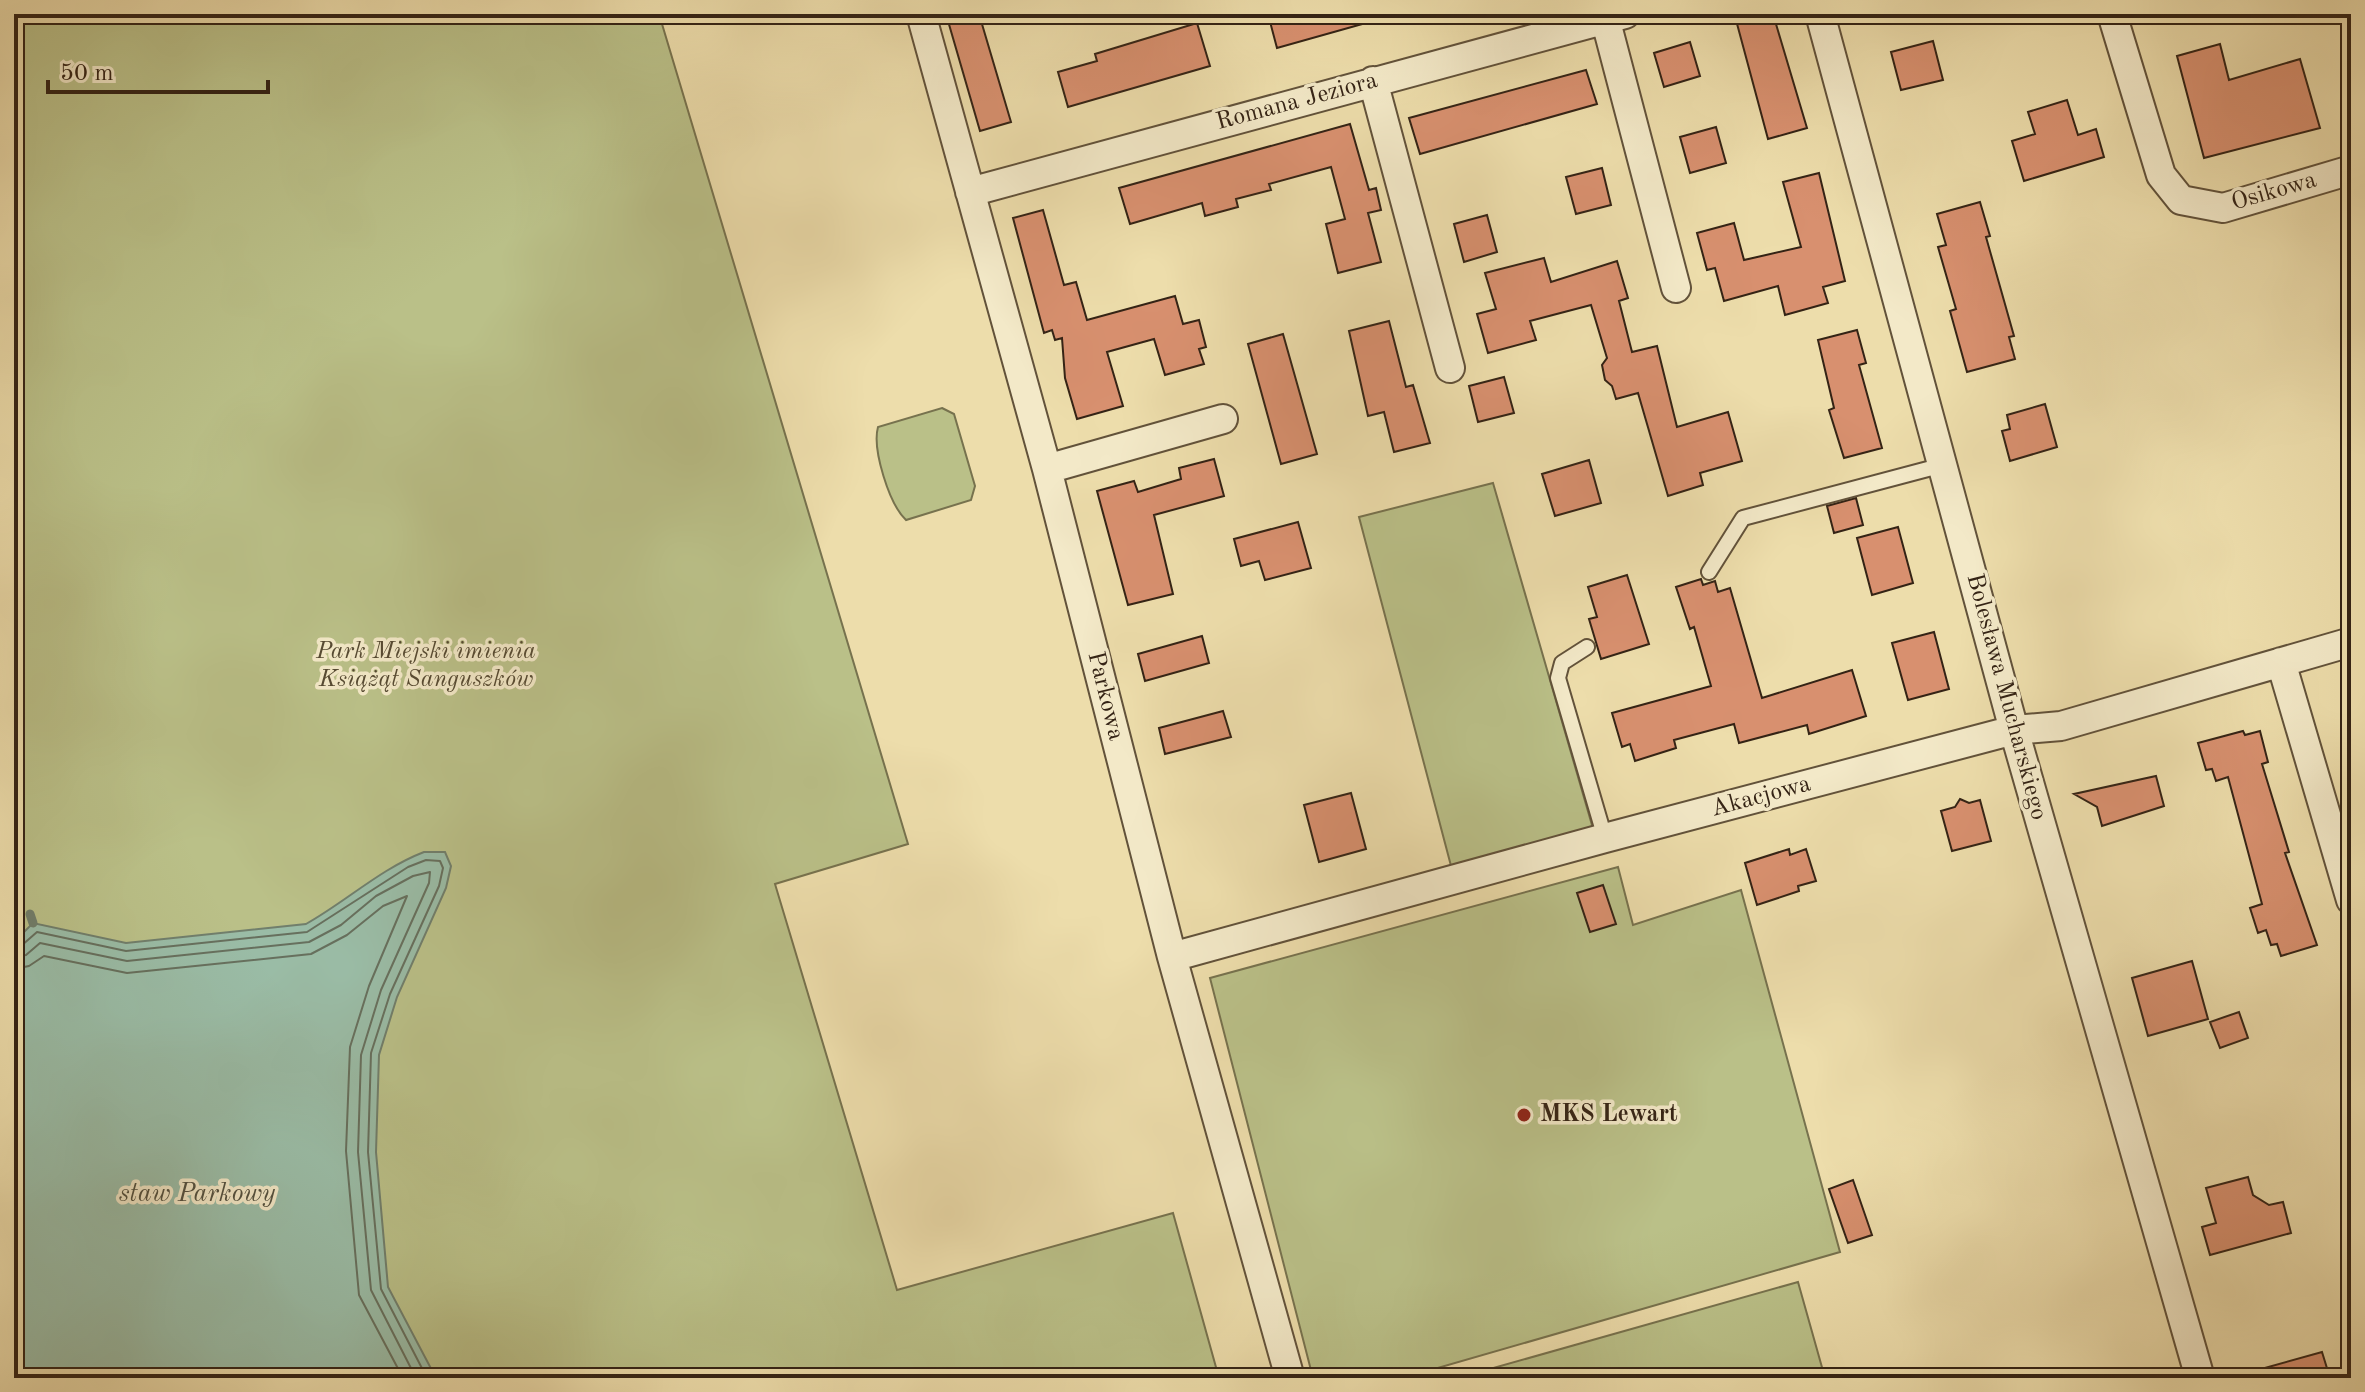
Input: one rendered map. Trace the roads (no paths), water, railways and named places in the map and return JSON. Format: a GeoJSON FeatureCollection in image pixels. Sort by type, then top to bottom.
{"type":"FeatureCollection","features":[{"type":"Feature","properties":{"kind":"street","name":"Parkowa"},"geometry":{"type":"LineString","coordinates":[[921,14],[1047,469],[1172,957],[1290,1378]]}},
{"type":"Feature","properties":{"kind":"street","name":"Bolesława Mucharskiego"},"geometry":{"type":"LineString","coordinates":[[1820,14],[2014,730],[2200,1378]]}},
{"type":"Feature","properties":{"kind":"street","name":"Osikowa"},"geometry":{"type":"LineString","coordinates":[[2112,14],[2161,175],[2181,200],[2223,208],[2351,170]]}},
{"type":"Feature","properties":{"kind":"street","name":"Romana Jeziora"},"geometry":{"type":"LineString","coordinates":[[970,192],[1612,16]]}},
{"type":"Feature","properties":{"kind":"street"},"geometry":{"type":"LineString","coordinates":[[1612,16],[1676,288]]}},
{"type":"Feature","properties":{"kind":"street"},"geometry":{"type":"LineString","coordinates":[[1373,81],[1450,368]]}},
{"type":"Feature","properties":{"kind":"street"},"geometry":{"type":"LineString","coordinates":[[1047,469],[1223,419]]}},
{"type":"Feature","properties":{"kind":"street","name":"Akacjowa"},"geometry":{"type":"LineString","coordinates":[[1172,957],[2014,730],[2061,726],[2351,642]]}},
{"type":"Feature","properties":{"kind":"street"},"geometry":{"type":"LineString","coordinates":[[2281,662],[2351,900]]}},
{"type":"Feature","properties":{"kind":"lane"},"geometry":{"type":"LineString","coordinates":[[1709,572],[1743,518],[1943,465]]}},
{"type":"Feature","properties":{"kind":"lane"},"geometry":{"type":"LineString","coordinates":[[1587,647],[1562,663],[1558,678],[1605,838]]}},
{"type":"Feature","properties":{"kind":"water","name":"staw Parkowy"},"geometry":{"type":"Polygon","coordinates":[[[424,852],[445,852],[451,866],[446,888],[397,997],[379,1055],[376,1152],[388,1287],[436,1378],[14,1378],[14,942],[33,923],[126,943],[306,924],[378,876],[424,852]]]}},
{"type":"Feature","properties":{"kind":"waterway"},"geometry":{"type":"LineString","coordinates":[[30,914],[33,923]]}},
{"type":"Feature","properties":{"kind":"place","name":"MKS Lewart"},"geometry":{"type":"Point","coordinates":[1524,1115]}},
{"type":"Feature","properties":{"kind":"park label","name":"Park Miejski imienia Książąt Sanguszków"},"geometry":{"type":"Point","coordinates":[426,666]}}]}
